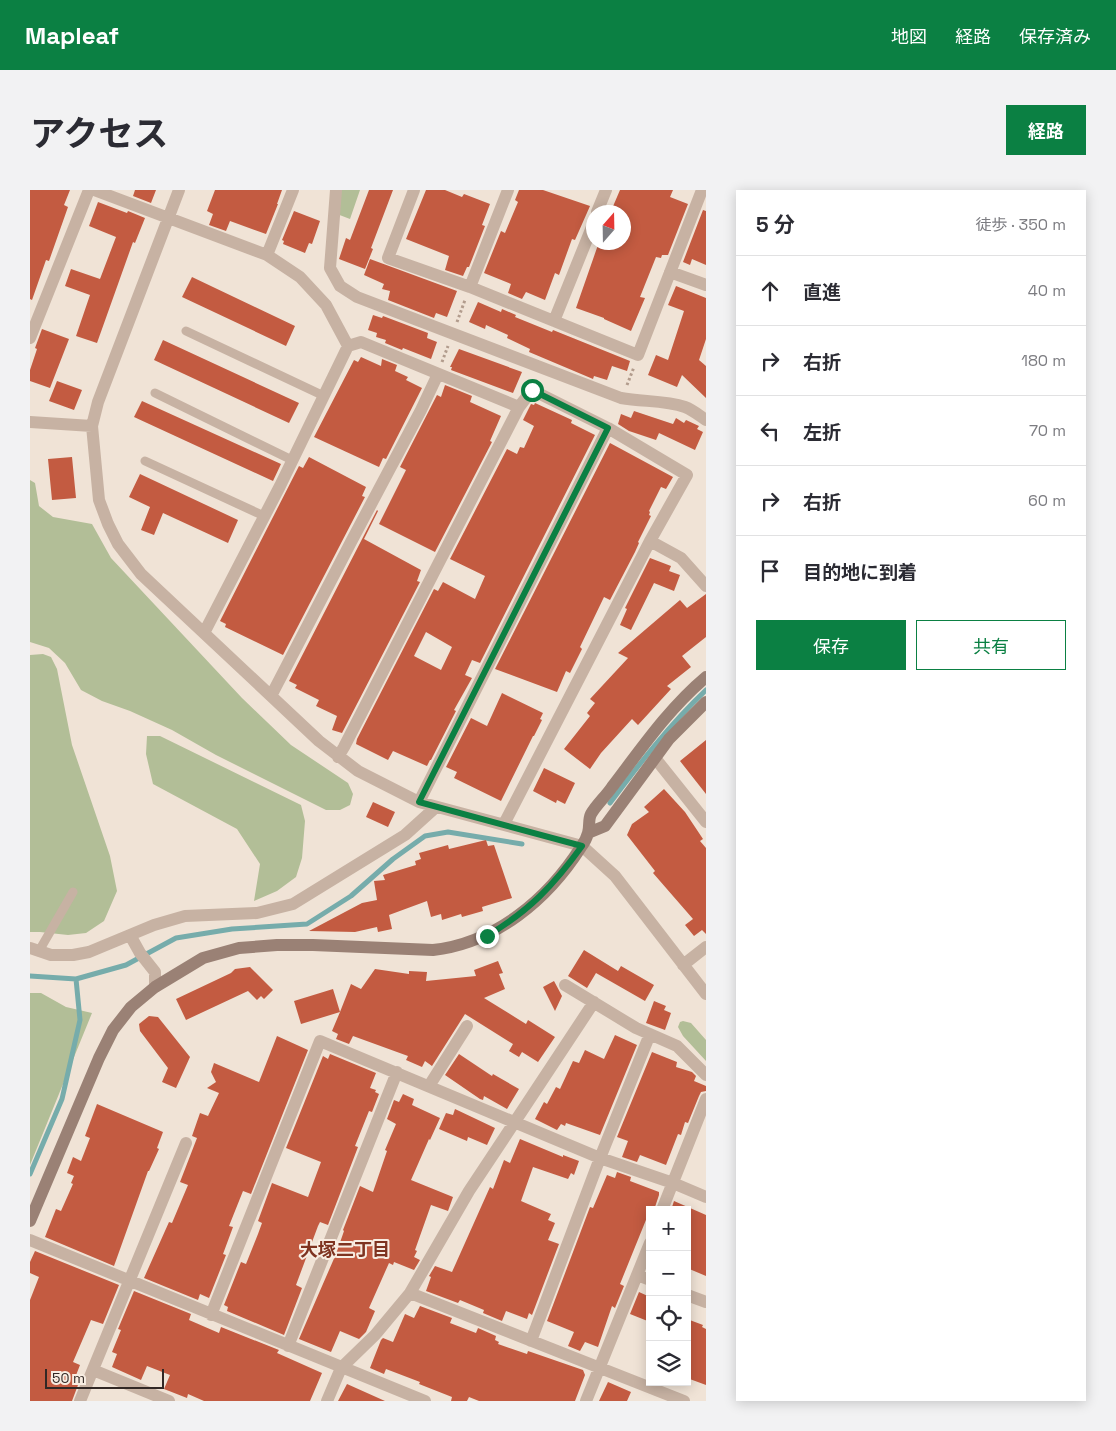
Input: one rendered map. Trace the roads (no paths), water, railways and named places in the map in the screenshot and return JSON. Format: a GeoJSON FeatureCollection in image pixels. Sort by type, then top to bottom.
{"type":"FeatureCollection","features":[{"type":"Feature","properties":{"kind":"street"},"geometry":{"type":"LineString","coordinates":[[30,338],[89,190]]}},
{"type":"Feature","properties":{"kind":"street"},"geometry":{"type":"LineString","coordinates":[[94,190],[267,255],[300,277],[326,305],[348,346]]}},
{"type":"Feature","properties":{"kind":"street"},"geometry":{"type":"LineString","coordinates":[[179,190],[98,402],[92,426],[99,500],[118,544],[141,574],[338,757],[358,771],[419,802],[582,846],[615,876],[706,994]]}},
{"type":"Feature","properties":{"kind":"street"},"geometry":{"type":"LineString","coordinates":[[267,255],[293,190]]}},
{"type":"Feature","properties":{"kind":"street"},"geometry":{"type":"LineString","coordinates":[[336,190],[330,268],[340,286],[357,297],[622,398],[687,407],[706,420]]}},
{"type":"Feature","properties":{"kind":"street"},"geometry":{"type":"LineString","coordinates":[[414,190],[388,258],[470,287],[638,355],[702,196]]}},
{"type":"Feature","properties":{"kind":"street"},"geometry":{"type":"LineString","coordinates":[[470,287],[508,190]]}},
{"type":"Feature","properties":{"kind":"street"},"geometry":{"type":"LineString","coordinates":[[600,205],[606,190]]}},
{"type":"Feature","properties":{"kind":"street"},"geometry":{"type":"LineString","coordinates":[[554,321],[586,242]]}},
{"type":"Feature","properties":{"kind":"street"},"geometry":{"type":"LineString","coordinates":[[670,272],[706,285]]}},
{"type":"Feature","properties":{"kind":"street"},"geometry":{"type":"LineString","coordinates":[[204,633],[348,346],[361,342],[519,407]]}},
{"type":"Feature","properties":{"kind":"street"},"geometry":{"type":"LineString","coordinates":[[271,696],[438,374]]}},
{"type":"Feature","properties":{"kind":"street"},"geometry":{"type":"LineString","coordinates":[[338,757],[519,407],[532,390],[608,428],[687,475],[650,541],[504,824]]}},
{"type":"Feature","properties":{"kind":"street"},"geometry":{"type":"LineString","coordinates":[[30,422],[92,426]]}},
{"type":"Feature","properties":{"kind":"street"},"geometry":{"type":"LineString","coordinates":[[419,802],[608,428]]}},
{"type":"Feature","properties":{"kind":"street"},"geometry":{"type":"LineString","coordinates":[[650,541],[681,558],[706,586]]}},
{"type":"Feature","properties":{"kind":"street"},"geometry":{"type":"LineString","coordinates":[[30,1221],[98,1058],[113,1030],[132,1007],[155,988],[203,958],[239,948],[304,945],[433,950],[452,948],[487,936],[528,908],[559,876],[582,846],[588,833],[590,815],[643,746],[687,694],[706,677]]}},
{"type":"Feature","properties":{"kind":"street"},"geometry":{"type":"LineString","coordinates":[[588,833],[605,826],[654,758],[684,722],[706,702]]}},
{"type":"Feature","properties":{"kind":"street"},"geometry":{"type":"LineString","coordinates":[[654,758],[706,822]]}},
{"type":"Feature","properties":{"kind":"street"},"geometry":{"type":"LineString","coordinates":[[34,950],[51,955],[73,955],[89,952],[154,925],[185,916],[257,913],[293,904],[405,835],[436,807]]}},
{"type":"Feature","properties":{"kind":"street"},"geometry":{"type":"LineString","coordinates":[[130,936],[155,972],[155,988]]}},
{"type":"Feature","properties":{"kind":"street"},"geometry":{"type":"LineString","coordinates":[[683,965],[706,947]]}},
{"type":"Feature","properties":{"kind":"street"},"geometry":{"type":"LineString","coordinates":[[565,985],[636,1028],[677,1046],[706,1075]]}},
{"type":"Feature","properties":{"kind":"street"},"geometry":{"type":"LineString","coordinates":[[327,1401],[341,1368],[375,1336],[410,1293],[469,1191],[594,1002]]}},
{"type":"Feature","properties":{"kind":"street"},"geometry":{"type":"LineString","coordinates":[[429,1086],[467,1026]]}},
{"type":"Feature","properties":{"kind":"street"},"geometry":{"type":"LineString","coordinates":[[531,1340],[600,1158],[650,1034]]}},
{"type":"Feature","properties":{"kind":"street"},"geometry":{"type":"LineString","coordinates":[[212,1315],[320,1041],[600,1158],[673,1183],[706,1197]]}},
{"type":"Feature","properties":{"kind":"street"},"geometry":{"type":"LineString","coordinates":[[288,1346],[397,1072]]}},
{"type":"Feature","properties":{"kind":"street"},"geometry":{"type":"LineString","coordinates":[[664,1206],[706,1099]]}},
{"type":"Feature","properties":{"kind":"street"},"geometry":{"type":"LineString","coordinates":[[80,1401],[186,1143]]}},
{"type":"Feature","properties":{"kind":"street"},"geometry":{"type":"LineString","coordinates":[[30,1240],[424,1401]]}},
{"type":"Feature","properties":{"kind":"street"},"geometry":{"type":"LineString","coordinates":[[586,1401],[647,1251]]}},
{"type":"Feature","properties":{"kind":"street"},"geometry":{"type":"LineString","coordinates":[[637,1276],[646,1279]]}},
{"type":"Feature","properties":{"kind":"street"},"geometry":{"type":"LineString","coordinates":[[410,1293],[684,1401]]}},
{"type":"Feature","properties":{"kind":"street"},"geometry":{"type":"LineString","coordinates":[[690,1296],[706,1302]]}},
{"type":"Feature","properties":{"kind":"street"},"geometry":{"type":"LineString","coordinates":[[93,1370],[169,1401]]}},
{"type":"Feature","properties":{"kind":"lane"},"geometry":{"type":"LineString","coordinates":[[186,331],[324,396]]}},
{"type":"Feature","properties":{"kind":"lane"},"geometry":{"type":"LineString","coordinates":[[155,393],[292,460]]}},
{"type":"Feature","properties":{"kind":"lane"},"geometry":{"type":"LineString","coordinates":[[145,461],[264,516]]}},
{"type":"Feature","properties":{"kind":"lane"},"geometry":{"type":"LineString","coordinates":[[34,950],[73,892]]}},
{"type":"Feature","properties":{"kind":"waterway"},"geometry":{"type":"LineString","coordinates":[[610,803],[668,730],[706,690]]}},
{"type":"Feature","properties":{"kind":"waterway"},"geometry":{"type":"LineString","coordinates":[[30,976],[76,979],[126,965],[176,938],[232,929],[307,924],[351,896],[393,859],[425,836],[448,832],[522,844]]}},
{"type":"Feature","properties":{"kind":"waterway"},"geometry":{"type":"LineString","coordinates":[[30,1174],[62,1099],[80,1020],[76,979]]}},
{"type":"Feature","properties":{"kind":"district","name":"大塚二丁目"},"geometry":{"type":"Point","coordinates":[345,1249]}}]}
